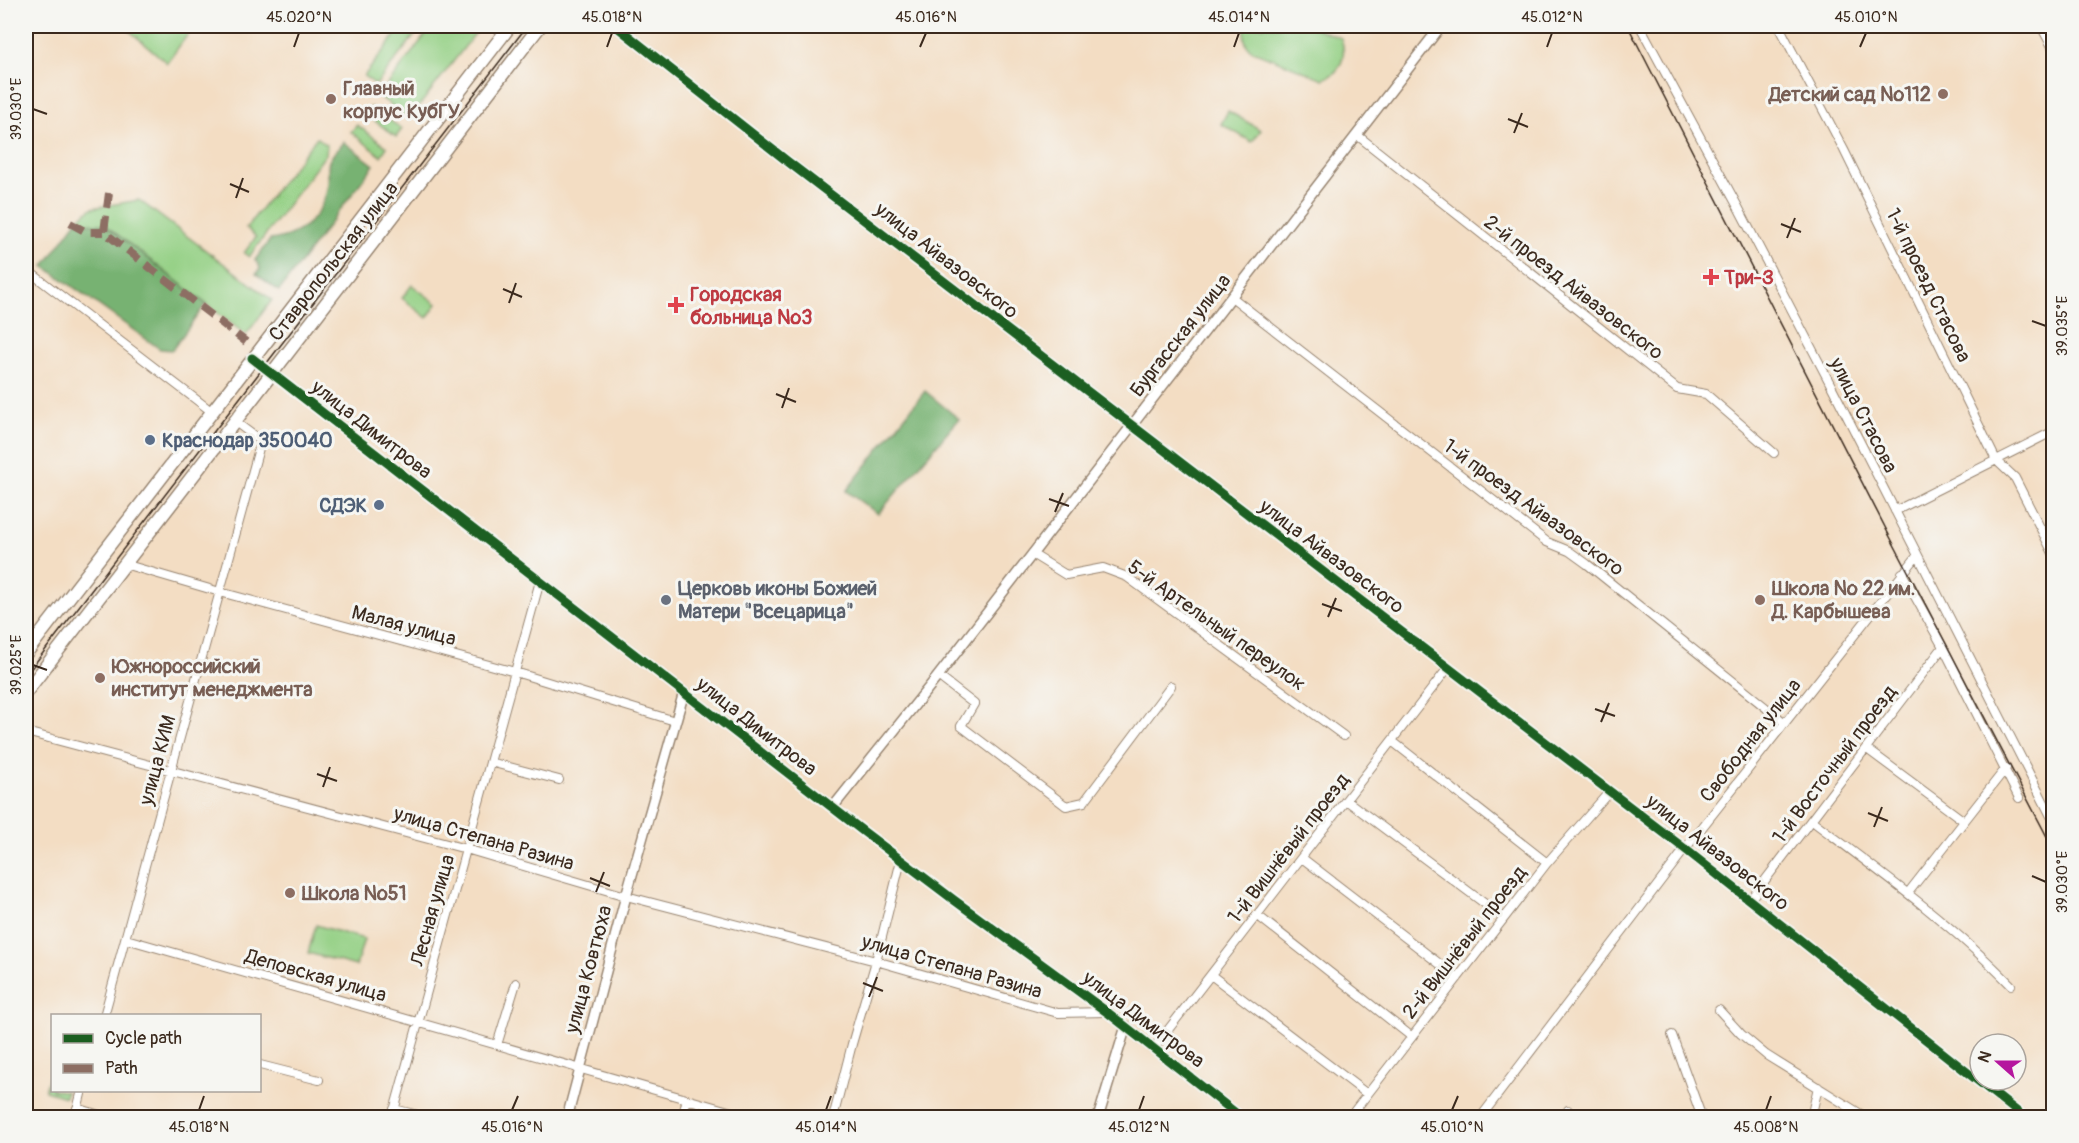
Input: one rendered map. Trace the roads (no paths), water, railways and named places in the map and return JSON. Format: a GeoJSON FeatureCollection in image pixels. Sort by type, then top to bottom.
{"type":"FeatureCollection","features":[{"type":"Feature","properties":{"kind":"main road","name":"Ставропольская улица"},"geometry":{"type":"LineString","coordinates":[[26,653],[510,26]]}},
{"type":"Feature","properties":{"kind":"main road","name":"Ставропольская улица"},"geometry":{"type":"LineString","coordinates":[[26,692],[540,26]]}},
{"type":"Feature","properties":{"kind":"street","name":"улица Айвазовского"},"geometry":{"type":"LineString","coordinates":[[616,26],[787,161],[1685,849],[2025,1118]]}},
{"type":"Feature","properties":{"kind":"street","name":"Бургасская улица"},"geometry":{"type":"LineString","coordinates":[[833,807],[938,676],[1441,26]]}},
{"type":"Feature","properties":{"kind":"street","name":"улица Стасова"},"geometry":{"type":"LineString","coordinates":[[1640,26],[1738,207],[2054,822]]}},
{"type":"Feature","properties":{"kind":"street","name":"1-й проезд Стасова"},"geometry":{"type":"LineString","coordinates":[[1779,26],[1844,150],[1996,460],[2015,477],[2054,555]]}},
{"type":"Feature","properties":{"kind":"street"},"geometry":{"type":"LineString","coordinates":[[2041,26],[2054,50]]}},
{"type":"Feature","properties":{"kind":"street","name":"2-й проезд Айвазовского"},"geometry":{"type":"LineString","coordinates":[[1357,135],[1677,389],[1706,394],[1774,453]]}},
{"type":"Feature","properties":{"kind":"street"},"geometry":{"type":"LineString","coordinates":[[26,269],[211,411]]}},
{"type":"Feature","properties":{"kind":"street","name":"1-й проезд Айвазовского"},"geometry":{"type":"LineString","coordinates":[[1233,297],[1547,542],[1569,551],[1587,564],[1785,723]]}},
{"type":"Feature","properties":{"kind":"street","name":"улица Димитрова"},"geometry":{"type":"LineString","coordinates":[[252,358],[901,860],[1126,1026],[1242,1118]]}},
{"type":"Feature","properties":{"kind":"street","name":"улица КИМ"},"geometry":{"type":"LineString","coordinates":[[105,1014],[261,441],[234,421]]}},
{"type":"Feature","properties":{"kind":"street"},"geometry":{"type":"LineString","coordinates":[[1895,511],[2054,431]]}},
{"type":"Feature","properties":{"kind":"street","name":"5-й Артельный переулок"},"geometry":{"type":"LineString","coordinates":[[1032,554],[1066,575],[1103,568],[1127,577],[1344,736]]}},
{"type":"Feature","properties":{"kind":"street","name":"Свободная улица"},"geometry":{"type":"LineString","coordinates":[[1480,1118],[1685,849],[1917,556]]}},
{"type":"Feature","properties":{"kind":"street","name":"Малая улица"},"geometry":{"type":"LineString","coordinates":[[124,564],[516,672],[675,721]]}},
{"type":"Feature","properties":{"kind":"street"},"geometry":{"type":"LineString","coordinates":[[1902,573],[2006,768],[2019,798]]}},
{"type":"Feature","properties":{"kind":"street","name":"Лесная улица"},"geometry":{"type":"LineString","coordinates":[[430,1118],[393,1113],[540,581]]}},
{"type":"Feature","properties":{"kind":"street","name":"1-й Восточный проезд"},"geometry":{"type":"LineString","coordinates":[[1750,900],[1943,647]]}},
{"type":"Feature","properties":{"kind":"street","name":"1-й Вишнёвый проезд"},"geometry":{"type":"LineString","coordinates":[[1154,1048],[1448,668]]}},
{"type":"Feature","properties":{"kind":"street"},"geometry":{"type":"LineString","coordinates":[[938,676],[974,704],[961,726],[1066,806],[1084,802],[1171,686]]}},
{"type":"Feature","properties":{"kind":"street","name":"улица Ковтюха"},"geometry":{"type":"LineString","coordinates":[[567,1118],[626,896],[684,692]]}},
{"type":"Feature","properties":{"kind":"street","name":"улица Степана Разина"},"geometry":{"type":"LineString","coordinates":[[26,732],[466,849],[626,896],[876,961],[1058,1013],[1107,1012]]}},
{"type":"Feature","properties":{"kind":"street"},"geometry":{"type":"LineString","coordinates":[[1392,741],[1547,863]]}},
{"type":"Feature","properties":{"kind":"street"},"geometry":{"type":"LineString","coordinates":[[1867,749],[1964,821]]}},
{"type":"Feature","properties":{"kind":"street"},"geometry":{"type":"LineString","coordinates":[[490,762],[559,780]]}},
{"type":"Feature","properties":{"kind":"street"},"geometry":{"type":"LineString","coordinates":[[1908,893],[2006,768]]}},
{"type":"Feature","properties":{"kind":"street","name":"2-й Вишнёвый проезд"},"geometry":{"type":"LineString","coordinates":[[1349,1118],[1547,863],[1610,791]]}},
{"type":"Feature","properties":{"kind":"street"},"geometry":{"type":"LineString","coordinates":[[1346,800],[1504,918]]}},
{"type":"Feature","properties":{"kind":"street"},"geometry":{"type":"LineString","coordinates":[[1811,820],[1908,893],[2011,985]]}},
{"type":"Feature","properties":{"kind":"street"},"geometry":{"type":"LineString","coordinates":[[1302,858],[1458,978]]}},
{"type":"Feature","properties":{"kind":"street"},"geometry":{"type":"LineString","coordinates":[[833,1118],[901,860]]}},
{"type":"Feature","properties":{"kind":"street"},"geometry":{"type":"LineString","coordinates":[[1257,915],[1412,1037]]}},
{"type":"Feature","properties":{"kind":"street","name":"Деповская улица"},"geometry":{"type":"LineString","coordinates":[[126,939],[753,1118]]}},
{"type":"Feature","properties":{"kind":"street"},"geometry":{"type":"LineString","coordinates":[[1211,975],[1367,1094]]}},
{"type":"Feature","properties":{"kind":"street"},"geometry":{"type":"LineString","coordinates":[[497,1045],[516,983]]}},
{"type":"Feature","properties":{"kind":"street"},"geometry":{"type":"LineString","coordinates":[[1719,1010],[1741,1034],[1766,1055],[1867,1118]]}},
{"type":"Feature","properties":{"kind":"street"},"geometry":{"type":"LineString","coordinates":[[1098,1118],[1126,1026]]}},
{"type":"Feature","properties":{"kind":"street"},"geometry":{"type":"LineString","coordinates":[[1672,1035],[1702,1118]]}},
{"type":"Feature","properties":{"kind":"street"},"geometry":{"type":"LineString","coordinates":[[261,1065],[319,1080]]}},
{"type":"Feature","properties":{"kind":"street"},"geometry":{"type":"LineString","coordinates":[[1811,1118],[1818,1087]]}},
{"type":"Feature","properties":{"kind":"street"},"geometry":{"type":"LineString","coordinates":[[75,1118],[81,1092]]}},
{"type":"Feature","properties":{"kind":"street"},"geometry":{"type":"LineString","coordinates":[[682,1118],[687,1099]]}},
{"type":"Feature","properties":{"kind":"street"},"geometry":{"type":"LineString","coordinates":[[77,1108],[109,1118]]}},
{"type":"Feature","properties":{"kind":"tram line"},"geometry":{"type":"LineString","coordinates":[[26,675],[527,26]]}},
{"type":"Feature","properties":{"kind":"tram line"},"geometry":{"type":"LineString","coordinates":[[1628,26],[1888,533],[2054,850]]}},
{"type":"Feature","properties":{"kind":"place","name":"Детский сад №112"},"geometry":{"type":"Point","coordinates":[1943,94]}},
{"type":"Feature","properties":{"kind":"place","name":"Главный корпус КубГУ"},"geometry":{"type":"Point","coordinates":[331,99]}},
{"type":"Feature","properties":{"kind":"place","name":"Три-З"},"geometry":{"type":"Point","coordinates":[1711,277]}},
{"type":"Feature","properties":{"kind":"place","name":"Городская больница №3"},"geometry":{"type":"Point","coordinates":[676,305]}},
{"type":"Feature","properties":{"kind":"place","name":"Краснодар 350040"},"geometry":{"type":"Point","coordinates":[150,440]}},
{"type":"Feature","properties":{"kind":"place","name":"СДЭК"},"geometry":{"type":"Point","coordinates":[379,505]}},
{"type":"Feature","properties":{"kind":"place","name":"Церковь иконы Божией Матери \"Всецарица\""},"geometry":{"type":"Point","coordinates":[666,600]}},
{"type":"Feature","properties":{"kind":"place","name":"Школа № 22 им. Д. Карбышева"},"geometry":{"type":"Point","coordinates":[1760,600]}},
{"type":"Feature","properties":{"kind":"place","name":"Южнороссийский институт менеджмента"},"geometry":{"type":"Point","coordinates":[100,678]}},
{"type":"Feature","properties":{"kind":"place","name":"Школа №51"},"geometry":{"type":"Point","coordinates":[290,893]}}]}
